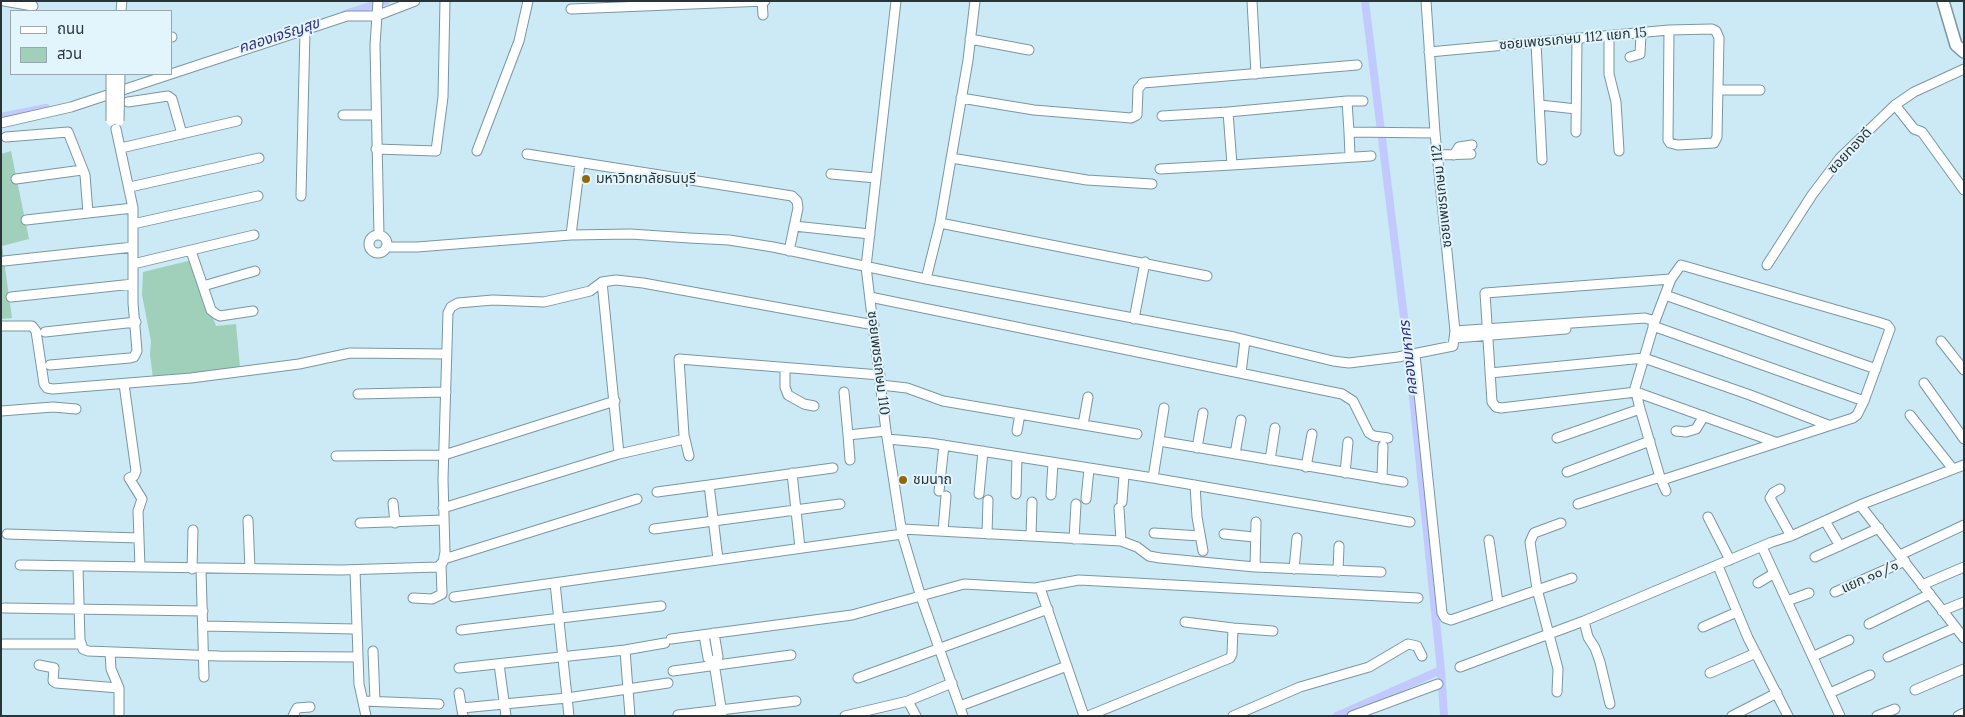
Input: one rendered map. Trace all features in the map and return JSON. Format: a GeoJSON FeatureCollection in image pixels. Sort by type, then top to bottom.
{"type":"FeatureCollection","features":[{"type":"Feature","properties":{"kind":"street"},"geometry":{"type":"LineString","coordinates":[[4,1],[34,6]]}},
{"type":"Feature","properties":{"kind":"street"},"geometry":{"type":"LineString","coordinates":[[378,1],[376,14],[376,149],[379,235]]}},
{"type":"Feature","properties":{"kind":"street"},"geometry":{"type":"LineString","coordinates":[[172,74],[347,16],[376,14],[415,1]]}},
{"type":"Feature","properties":{"kind":"street"},"geometry":{"type":"LineString","coordinates":[[376,149],[436,151],[442,97],[445,1]]}},
{"type":"Feature","properties":{"kind":"street"},"geometry":{"type":"LineString","coordinates":[[477,151],[519,41],[528,1]]}},
{"type":"Feature","properties":{"kind":"street"},"geometry":{"type":"LineString","coordinates":[[571,9],[666,3],[763,1],[763,16]]}},
{"type":"Feature","properties":{"kind":"street","name":"ซอยเพชรเกษม 110"},"geometry":{"type":"LineString","coordinates":[[896,1],[866,267],[887,435],[902,531],[920,594],[940,646],[963,716]]}},
{"type":"Feature","properties":{"kind":"street"},"geometry":{"type":"LineString","coordinates":[[926,279],[940,223],[975,1]]}},
{"type":"Feature","properties":{"kind":"street"},"geometry":{"type":"LineString","coordinates":[[1252,1],[1256,74]]}},
{"type":"Feature","properties":{"kind":"street","name":"ซอยเพชรเกษม 112"},"geometry":{"type":"LineString","coordinates":[[1426,1],[1435,133],[1455,334]]}},
{"type":"Feature","properties":{"kind":"street"},"geometry":{"type":"LineString","coordinates":[[1943,1],[1964,63]]}},
{"type":"Feature","properties":{"kind":"street","name":"ซอยเพชรเกษม 112 แยก 15"},"geometry":{"type":"LineString","coordinates":[[1429,52],[1669,30],[1712,29],[1716,31],[1719,38],[1719,90]]}},
{"type":"Feature","properties":{"kind":"street"},"geometry":{"type":"LineString","coordinates":[[1669,30],[1668,125],[1670,143],[1678,145],[1714,143],[1717,137],[1719,90],[1760,90]]}},
{"type":"Feature","properties":{"kind":"street"},"geometry":{"type":"LineString","coordinates":[[302,196],[305,31]]}},
{"type":"Feature","properties":{"kind":"street"},"geometry":{"type":"LineString","coordinates":[[1630,57],[1640,54],[1641,34]]}},
{"type":"Feature","properties":{"kind":"street"},"geometry":{"type":"LineString","coordinates":[[1609,36],[1609,74],[1616,102],[1619,151]]}},
{"type":"Feature","properties":{"kind":"street"},"geometry":{"type":"LineString","coordinates":[[1576,132],[1577,38]]}},
{"type":"Feature","properties":{"kind":"street"},"geometry":{"type":"LineString","coordinates":[[970,39],[1030,50]]}},
{"type":"Feature","properties":{"kind":"street"},"geometry":{"type":"LineString","coordinates":[[1536,43],[1542,160]]}},
{"type":"Feature","properties":{"kind":"street"},"geometry":{"type":"LineString","coordinates":[[961,98],[1034,110],[1131,118],[1137,115],[1138,89],[1143,84],[1357,65]]}},
{"type":"Feature","properties":{"kind":"street","name":"ซอยทองดี"},"geometry":{"type":"LineString","coordinates":[[1767,266],[1812,195],[1840,158],[1895,105],[1914,92],[1964,69]]}},
{"type":"Feature","properties":{"kind":"street"},"geometry":{"type":"LineString","coordinates":[[50,365],[134,357],[138,345],[133,284],[133,208],[116,124],[112,75]]}},
{"type":"Feature","properties":{"kind":"street"},"geometry":{"type":"LineString","coordinates":[[116,124],[120,75]]}},
{"type":"Feature","properties":{"kind":"street"},"geometry":{"type":"LineString","coordinates":[[1,123],[71,107],[170,75]]}},
{"type":"Feature","properties":{"kind":"street"},"geometry":{"type":"LineString","coordinates":[[128,102],[168,96],[172,99],[182,134]]}},
{"type":"Feature","properties":{"kind":"street"},"geometry":{"type":"LineString","coordinates":[[1162,116],[1363,101]]}},
{"type":"Feature","properties":{"kind":"street"},"geometry":{"type":"LineString","coordinates":[[1347,102],[1350,156]]}},
{"type":"Feature","properties":{"kind":"street"},"geometry":{"type":"LineString","coordinates":[[1540,105],[1576,109]]}},
{"type":"Feature","properties":{"kind":"street"},"geometry":{"type":"LineString","coordinates":[[1895,105],[1914,129],[1922,132],[1964,190]]}},
{"type":"Feature","properties":{"kind":"street"},"geometry":{"type":"LineString","coordinates":[[1228,112],[1232,165]]}},
{"type":"Feature","properties":{"kind":"street"},"geometry":{"type":"LineString","coordinates":[[343,115],[376,115]]}},
{"type":"Feature","properties":{"kind":"street"},"geometry":{"type":"LineString","coordinates":[[121,148],[237,121]]}},
{"type":"Feature","properties":{"kind":"street"},"geometry":{"type":"LineString","coordinates":[[6,137],[68,132],[86,180],[88,213]]}},
{"type":"Feature","properties":{"kind":"street"},"geometry":{"type":"LineString","coordinates":[[1349,132],[1435,133]]}},
{"type":"Feature","properties":{"kind":"street"},"geometry":{"type":"LineString","coordinates":[[1438,156],[1454,155],[1459,147],[1472,150]]}},
{"type":"Feature","properties":{"kind":"street"},"geometry":{"type":"LineString","coordinates":[[527,154],[792,196],[797,201],[798,208],[789,251]]}},
{"type":"Feature","properties":{"kind":"street"},"geometry":{"type":"LineString","coordinates":[[1160,169],[1371,156]]}},
{"type":"Feature","properties":{"kind":"street"},"geometry":{"type":"LineString","coordinates":[[130,187],[259,158]]}},
{"type":"Feature","properties":{"kind":"street"},"geometry":{"type":"LineString","coordinates":[[951,158],[1087,180],[1152,184]]}},
{"type":"Feature","properties":{"kind":"street"},"geometry":{"type":"LineString","coordinates":[[571,235],[580,163]]}},
{"type":"Feature","properties":{"kind":"street"},"geometry":{"type":"LineString","coordinates":[[16,179],[82,170]]}},
{"type":"Feature","properties":{"kind":"street"},"geometry":{"type":"LineString","coordinates":[[831,174],[876,178]]}},
{"type":"Feature","properties":{"kind":"street"},"geometry":{"type":"LineString","coordinates":[[133,224],[258,196]]}},
{"type":"Feature","properties":{"kind":"street"},"geometry":{"type":"LineString","coordinates":[[26,220],[133,208]]}},
{"type":"Feature","properties":{"kind":"street"},"geometry":{"type":"LineString","coordinates":[[940,223],[1145,262],[1207,276]]}},
{"type":"Feature","properties":{"kind":"street"},"geometry":{"type":"LineString","coordinates":[[794,226],[870,234]]}},
{"type":"Feature","properties":{"kind":"street"},"geometry":{"type":"LineString","coordinates":[[379,235],[370,240],[370,250],[379,253],[386,247],[417,247],[571,235],[631,234],[729,240],[1245,340],[1341,362],[1398,357],[1453,346],[1455,334],[1653,322],[1864,401]]}},
{"type":"Feature","properties":{"kind":"street"},"geometry":{"type":"LineString","coordinates":[[133,264],[254,235]]}},
{"type":"Feature","properties":{"kind":"street"},"geometry":{"type":"LineString","coordinates":[[379,235],[385,239],[386,247]]}},
{"type":"Feature","properties":{"kind":"street"},"geometry":{"type":"LineString","coordinates":[[4,262],[133,247]]}},
{"type":"Feature","properties":{"kind":"street"},"geometry":{"type":"LineString","coordinates":[[191,251],[211,310],[220,316],[253,311]]}},
{"type":"Feature","properties":{"kind":"street"},"geometry":{"type":"LineString","coordinates":[[1134,319],[1145,262]]}},
{"type":"Feature","properties":{"kind":"street"},"geometry":{"type":"LineString","coordinates":[[1578,504],[1661,478],[1775,442],[1828,425],[1853,418],[1858,415],[1890,333],[1887,325],[1736,281],[1686,264],[1678,268],[1671,279],[1653,322],[1636,382],[1640,409],[1661,478],[1666,491]]}},
{"type":"Feature","properties":{"kind":"street"},"geometry":{"type":"LineString","coordinates":[[203,286],[255,271]]}},
{"type":"Feature","properties":{"kind":"street"},"geometry":{"type":"LineString","coordinates":[[1671,279],[1488,292],[1484,297],[1492,402],[1496,407],[1636,392],[1775,442]]}},
{"type":"Feature","properties":{"kind":"street"},"geometry":{"type":"LineString","coordinates":[[413,598],[432,599],[442,594],[448,313],[454,304],[493,300],[544,302],[590,291],[602,282],[616,280],[643,283],[874,325]]}},
{"type":"Feature","properties":{"kind":"street"},"geometry":{"type":"LineString","coordinates":[[602,282],[619,454]]}},
{"type":"Feature","properties":{"kind":"street"},"geometry":{"type":"LineString","coordinates":[[11,297],[133,284]]}},
{"type":"Feature","properties":{"kind":"street"},"geometry":{"type":"LineString","coordinates":[[1665,295],[1876,369]]}},
{"type":"Feature","properties":{"kind":"street"},"geometry":{"type":"LineString","coordinates":[[870,297],[1349,397],[1369,433],[1386,442],[1382,479]]}},
{"type":"Feature","properties":{"kind":"street"},"geometry":{"type":"LineString","coordinates":[[45,332],[136,322]]}},
{"type":"Feature","properties":{"kind":"street"},"geometry":{"type":"LineString","coordinates":[[1,326],[32,326],[36,331],[44,384],[47,388],[53,389],[191,378],[299,364],[350,353],[447,354]]}},
{"type":"Feature","properties":{"kind":"street"},"geometry":{"type":"LineString","coordinates":[[1241,373],[1245,340]]}},
{"type":"Feature","properties":{"kind":"street"},"geometry":{"type":"LineString","coordinates":[[1941,341],[1964,370]]}},
{"type":"Feature","properties":{"kind":"street"},"geometry":{"type":"LineString","coordinates":[[1412,355],[1442,613],[1445,618],[1451,620],[1537,588],[1572,578]]}},
{"type":"Feature","properties":{"kind":"street"},"geometry":{"type":"LineString","coordinates":[[1490,373],[1644,358],[1750,395],[1828,425]]}},
{"type":"Feature","properties":{"kind":"street"},"geometry":{"type":"LineString","coordinates":[[689,456],[685,439],[679,360],[880,375]]}},
{"type":"Feature","properties":{"kind":"street"},"geometry":{"type":"LineString","coordinates":[[784,368],[785,387],[788,395],[804,404],[814,406]]}},
{"type":"Feature","properties":{"kind":"street"},"geometry":{"type":"LineString","coordinates":[[1924,383],[1964,439]]}},
{"type":"Feature","properties":{"kind":"street"},"geometry":{"type":"LineString","coordinates":[[124,384],[136,471],[134,476],[129,478],[142,499],[138,511],[140,567]]}},
{"type":"Feature","properties":{"kind":"street"},"geometry":{"type":"LineString","coordinates":[[881,385],[907,388],[943,401],[1137,434]]}},
{"type":"Feature","properties":{"kind":"street"},"geometry":{"type":"LineString","coordinates":[[53,389],[53,407]]}},
{"type":"Feature","properties":{"kind":"street"},"geometry":{"type":"LineString","coordinates":[[358,394],[446,392]]}},
{"type":"Feature","properties":{"kind":"street"},"geometry":{"type":"LineString","coordinates":[[844,392],[850,460]]}},
{"type":"Feature","properties":{"kind":"street"},"geometry":{"type":"LineString","coordinates":[[1083,425],[1088,397]]}},
{"type":"Feature","properties":{"kind":"street"},"geometry":{"type":"LineString","coordinates":[[336,456],[444,456],[615,401]]}},
{"type":"Feature","properties":{"kind":"street"},"geometry":{"type":"LineString","coordinates":[[1,411],[53,407],[76,409]]}},
{"type":"Feature","properties":{"kind":"street"},"geometry":{"type":"LineString","coordinates":[[1153,478],[1164,408]]}},
{"type":"Feature","properties":{"kind":"street"},"geometry":{"type":"LineString","coordinates":[[1557,438],[1640,409]]}},
{"type":"Feature","properties":{"kind":"street"},"geometry":{"type":"LineString","coordinates":[[1197,448],[1203,413]]}},
{"type":"Feature","properties":{"kind":"street"},"geometry":{"type":"LineString","coordinates":[[1017,431],[1020,414]]}},
{"type":"Feature","properties":{"kind":"street"},"geometry":{"type":"LineString","coordinates":[[1910,415],[1953,469]]}},
{"type":"Feature","properties":{"kind":"street"},"geometry":{"type":"LineString","coordinates":[[1676,431],[1686,432],[1696,429],[1704,416]]}},
{"type":"Feature","properties":{"kind":"street"},"geometry":{"type":"LineString","coordinates":[[1235,454],[1241,420]]}},
{"type":"Feature","properties":{"kind":"street"},"geometry":{"type":"LineString","coordinates":[[1270,460],[1275,428]]}},
{"type":"Feature","properties":{"kind":"street"},"geometry":{"type":"LineString","coordinates":[[1306,467],[1312,434]]}},
{"type":"Feature","properties":{"kind":"street"},"geometry":{"type":"LineString","coordinates":[[848,435],[887,435],[1410,522]]}},
{"type":"Feature","properties":{"kind":"street"},"geometry":{"type":"LineString","coordinates":[[443,508],[619,454],[685,439]]}},
{"type":"Feature","properties":{"kind":"street"},"geometry":{"type":"LineString","coordinates":[[1159,441],[1404,482]]}},
{"type":"Feature","properties":{"kind":"street"},"geometry":{"type":"LineString","coordinates":[[1567,472],[1650,441]]}},
{"type":"Feature","properties":{"kind":"street"},"geometry":{"type":"LineString","coordinates":[[1345,473],[1348,442]]}},
{"type":"Feature","properties":{"kind":"street"},"geometry":{"type":"LineString","coordinates":[[943,531],[944,445]]}},
{"type":"Feature","properties":{"kind":"street"},"geometry":{"type":"LineString","coordinates":[[979,494],[983,451]]}},
{"type":"Feature","properties":{"kind":"street"},"geometry":{"type":"LineString","coordinates":[[1016,494],[1017,457]]}},
{"type":"Feature","properties":{"kind":"street"},"geometry":{"type":"LineString","coordinates":[[1051,495],[1053,463]]}},
{"type":"Feature","properties":{"kind":"street"},"geometry":{"type":"LineString","coordinates":[[1460,667],[1549,632],[1584,621],[1792,536],[1860,505],[1964,465]]}},
{"type":"Feature","properties":{"kind":"street"},"geometry":{"type":"LineString","coordinates":[[657,492],[833,468]]}},
{"type":"Feature","properties":{"kind":"street"},"geometry":{"type":"LineString","coordinates":[[1086,499],[1089,469]]}},
{"type":"Feature","properties":{"kind":"street"},"geometry":{"type":"LineString","coordinates":[[792,473],[800,548]]}},
{"type":"Feature","properties":{"kind":"street"},"geometry":{"type":"LineString","coordinates":[[1121,541],[1120,505],[1124,475]]}},
{"type":"Feature","properties":{"kind":"street"},"geometry":{"type":"LineString","coordinates":[[709,485],[718,559]]}},
{"type":"Feature","properties":{"kind":"street"},"geometry":{"type":"LineString","coordinates":[[1195,485],[1203,551]]}},
{"type":"Feature","properties":{"kind":"street"},"geometry":{"type":"LineString","coordinates":[[1780,489],[1773,493],[1770,498],[1792,536]]}},
{"type":"Feature","properties":{"kind":"street"},"geometry":{"type":"LineString","coordinates":[[20,565],[197,569],[355,570],[427,568],[636,499]]}},
{"type":"Feature","properties":{"kind":"street"},"geometry":{"type":"LineString","coordinates":[[986,534],[988,500]]}},
{"type":"Feature","properties":{"kind":"street"},"geometry":{"type":"LineString","coordinates":[[1031,536],[1032,502]]}},
{"type":"Feature","properties":{"kind":"street"},"geometry":{"type":"LineString","coordinates":[[393,503],[395,523]]}},
{"type":"Feature","properties":{"kind":"street"},"geometry":{"type":"LineString","coordinates":[[654,529],[840,504]]}},
{"type":"Feature","properties":{"kind":"street"},"geometry":{"type":"LineString","coordinates":[[1074,539],[1076,504]]}},
{"type":"Feature","properties":{"kind":"street"},"geometry":{"type":"LineString","coordinates":[[1860,505],[1930,594],[1954,628],[1964,638]]}},
{"type":"Feature","properties":{"kind":"street"},"geometry":{"type":"LineString","coordinates":[[1708,517],[1730,560]]}},
{"type":"Feature","properties":{"kind":"street"},"geometry":{"type":"LineString","coordinates":[[248,520],[250,569]]}},
{"type":"Feature","properties":{"kind":"street"},"geometry":{"type":"LineString","coordinates":[[360,523],[443,520]]}},
{"type":"Feature","properties":{"kind":"street"},"geometry":{"type":"LineString","coordinates":[[1825,521],[1840,546]]}},
{"type":"Feature","properties":{"kind":"street"},"geometry":{"type":"LineString","coordinates":[[1255,567],[1254,537],[1256,522]]}},
{"type":"Feature","properties":{"kind":"street"},"geometry":{"type":"LineString","coordinates":[[1558,692],[1558,669],[1537,588],[1531,537],[1534,533],[1561,523]]}},
{"type":"Feature","properties":{"kind":"street","name":"แยก ๑๐/๑"},"geometry":{"type":"LineString","coordinates":[[1835,592],[1964,525]]}},
{"type":"Feature","properties":{"kind":"street"},"geometry":{"type":"LineString","coordinates":[[1815,557],[1879,528]]}},
{"type":"Feature","properties":{"kind":"street"},"geometry":{"type":"LineString","coordinates":[[193,530],[203,611],[204,677]]}},
{"type":"Feature","properties":{"kind":"street"},"geometry":{"type":"LineString","coordinates":[[454,597],[800,548],[902,531],[943,531],[1121,541],[1137,547],[1148,556],[1160,558],[1255,567],[1381,572]]}},
{"type":"Feature","properties":{"kind":"street"},"geometry":{"type":"LineString","coordinates":[[1154,533],[1200,536]]}},
{"type":"Feature","properties":{"kind":"street"},"geometry":{"type":"LineString","coordinates":[[7,534],[140,538]]}},
{"type":"Feature","properties":{"kind":"street"},"geometry":{"type":"LineString","coordinates":[[1224,534],[1254,537]]}},
{"type":"Feature","properties":{"kind":"street"},"geometry":{"type":"LineString","coordinates":[[1294,569],[1297,538]]}},
{"type":"Feature","properties":{"kind":"street"},"geometry":{"type":"LineString","coordinates":[[1490,540],[1498,603]]}},
{"type":"Feature","properties":{"kind":"street"},"geometry":{"type":"LineString","coordinates":[[1338,546],[1338,571]]}},
{"type":"Feature","properties":{"kind":"street"},"geometry":{"type":"LineString","coordinates":[[1762,547],[1773,574],[1814,656],[1840,716]]}},
{"type":"Feature","properties":{"kind":"street"},"geometry":{"type":"LineString","coordinates":[[1718,566],[1756,653],[1788,716]]}},
{"type":"Feature","properties":{"kind":"street"},"geometry":{"type":"LineString","coordinates":[[78,567],[81,644],[88,651],[358,657]]}},
{"type":"Feature","properties":{"kind":"street"},"geometry":{"type":"LineString","coordinates":[[1922,585],[1964,567]]}},
{"type":"Feature","properties":{"kind":"street"},"geometry":{"type":"LineString","coordinates":[[355,570],[358,657],[366,716]]}},
{"type":"Feature","properties":{"kind":"street"},"geometry":{"type":"LineString","coordinates":[[1758,583],[1773,574]]}},
{"type":"Feature","properties":{"kind":"street"},"geometry":{"type":"LineString","coordinates":[[459,668],[625,650],[714,633],[852,615],[920,594],[964,584],[1040,588],[1079,580],[1418,598]]}},
{"type":"Feature","properties":{"kind":"street"},"geometry":{"type":"LineString","coordinates":[[555,583],[569,716]]}},
{"type":"Feature","properties":{"kind":"street"},"geometry":{"type":"LineString","coordinates":[[1040,588],[1086,716],[1230,658],[1232,654],[1233,628]]}},
{"type":"Feature","properties":{"kind":"street"},"geometry":{"type":"LineString","coordinates":[[1787,601],[1809,593]]}},
{"type":"Feature","properties":{"kind":"street"},"geometry":{"type":"LineString","coordinates":[[1869,624],[1930,594]]}},
{"type":"Feature","properties":{"kind":"street"},"geometry":{"type":"LineString","coordinates":[[1942,611],[1964,602]]}},
{"type":"Feature","properties":{"kind":"street"},"geometry":{"type":"LineString","coordinates":[[460,630],[559,620],[661,606]]}},
{"type":"Feature","properties":{"kind":"street"},"geometry":{"type":"LineString","coordinates":[[4,608],[79,607],[203,611]]}},
{"type":"Feature","properties":{"kind":"street"},"geometry":{"type":"LineString","coordinates":[[858,678],[908,661],[940,646],[966,640],[1048,609]]}},
{"type":"Feature","properties":{"kind":"street"},"geometry":{"type":"LineString","coordinates":[[1703,627],[1737,612]]}},
{"type":"Feature","properties":{"kind":"street"},"geometry":{"type":"LineString","coordinates":[[1584,621],[1588,638],[1595,648],[1600,662],[1610,704]]}},
{"type":"Feature","properties":{"kind":"street"},"geometry":{"type":"LineString","coordinates":[[1185,622],[1273,631]]}},
{"type":"Feature","properties":{"kind":"street"},"geometry":{"type":"LineString","coordinates":[[203,626],[356,628]]}},
{"type":"Feature","properties":{"kind":"street"},"geometry":{"type":"LineString","coordinates":[[1888,657],[1954,628]]}},
{"type":"Feature","properties":{"kind":"street"},"geometry":{"type":"LineString","coordinates":[[714,633],[718,657],[714,664]]}},
{"type":"Feature","properties":{"kind":"street"},"geometry":{"type":"LineString","coordinates":[[704,635],[708,658],[714,664],[722,713]]}},
{"type":"Feature","properties":{"kind":"street"},"geometry":{"type":"LineString","coordinates":[[1814,656],[1850,640]]}},
{"type":"Feature","properties":{"kind":"street"},"geometry":{"type":"LineString","coordinates":[[3,644],[81,644]]}},
{"type":"Feature","properties":{"kind":"street"},"geometry":{"type":"LineString","coordinates":[[1233,716],[1300,687],[1369,667],[1408,644],[1417,646],[1422,656]]}},
{"type":"Feature","properties":{"kind":"street"},"geometry":{"type":"LineString","coordinates":[[625,650],[630,716]]}},
{"type":"Feature","properties":{"kind":"street"},"geometry":{"type":"LineString","coordinates":[[373,651],[375,701]]}},
{"type":"Feature","properties":{"kind":"street"},"geometry":{"type":"LineString","coordinates":[[110,652],[111,669],[119,688],[119,716]]}},
{"type":"Feature","properties":{"kind":"street"},"geometry":{"type":"LineString","coordinates":[[1710,674],[1756,653]]}},
{"type":"Feature","properties":{"kind":"street"},"geometry":{"type":"LineString","coordinates":[[673,671],[791,655]]}},
{"type":"Feature","properties":{"kind":"street"},"geometry":{"type":"LineString","coordinates":[[498,664],[506,716]]}},
{"type":"Feature","properties":{"kind":"street"},"geometry":{"type":"LineString","coordinates":[[39,665],[54,668],[53,680],[56,683],[119,688]]}},
{"type":"Feature","properties":{"kind":"street"},"geometry":{"type":"LineString","coordinates":[[960,706],[1067,666]]}},
{"type":"Feature","properties":{"kind":"street"},"geometry":{"type":"LineString","coordinates":[[1915,690],[1964,669]]}},
{"type":"Feature","properties":{"kind":"street"},"geometry":{"type":"LineString","coordinates":[[1830,693],[1870,675]]}},
{"type":"Feature","properties":{"kind":"street"},"geometry":{"type":"LineString","coordinates":[[459,693],[462,712],[504,704],[567,698],[668,683]]}},
{"type":"Feature","properties":{"kind":"street"},"geometry":{"type":"LineString","coordinates":[[845,716],[908,701],[952,683]]}},
{"type":"Feature","properties":{"kind":"street"},"geometry":{"type":"LineString","coordinates":[[1352,716],[1438,684]]}},
{"type":"Feature","properties":{"kind":"street"},"geometry":{"type":"LineString","coordinates":[[1732,716],[1776,693]]}},
{"type":"Feature","properties":{"kind":"street"},"geometry":{"type":"LineString","coordinates":[[363,701],[440,704]]}},
{"type":"Feature","properties":{"kind":"street"},"geometry":{"type":"LineString","coordinates":[[678,715],[722,713],[796,701]]}},
{"type":"Feature","properties":{"kind":"street"},"geometry":{"type":"LineString","coordinates":[[908,701],[916,716]]}},
{"type":"Feature","properties":{"kind":"street"},"geometry":{"type":"LineString","coordinates":[[293,716],[297,708],[310,707]]}},
{"type":"Feature","properties":{"kind":"street"},"geometry":{"type":"LineString","coordinates":[[1877,716],[1894,709]]}},
{"type":"Feature","properties":{"kind":"street"},"geometry":{"type":"LineString","coordinates":[[1958,716],[1964,713]]}},
{"type":"Feature","properties":{"kind":"green space"},"geometry":{"type":"Polygon","coordinates":[[[11,151],[29,239],[2,246],[12,318],[1,319],[1,154],[11,151]]]}},
{"type":"Feature","properties":{"kind":"green space"},"geometry":{"type":"Polygon","coordinates":[[[192,260],[216,326],[236,324],[240,367],[153,378],[150,355],[151,341],[142,295],[143,272],[192,260]]]}},
{"type":"Feature","properties":{"kind":"waterway","name":"คลองเจริญสุข"},"geometry":{"type":"LineString","coordinates":[[345,14],[386,1]]}},
{"type":"Feature","properties":{"kind":"waterway","name":"คลองมหาศร"},"geometry":{"type":"LineString","coordinates":[[1365,1],[1409,358],[1444,716]]}},
{"type":"Feature","properties":{"kind":"waterway","name":"คลองเจริญสุข"},"geometry":{"type":"LineString","coordinates":[[1,117],[46,108]]}},
{"type":"Feature","properties":{"kind":"waterway"},"geometry":{"type":"LineString","coordinates":[[1337,716],[1441,670]]}},
{"type":"Feature","properties":{"kind":"place","name":"มหาวิทยาลัยธนบุรี"},"geometry":{"type":"Point","coordinates":[586,179]}},
{"type":"Feature","properties":{"kind":"place","name":"ชมนาถ"},"geometry":{"type":"Point","coordinates":[903,480]}}]}
